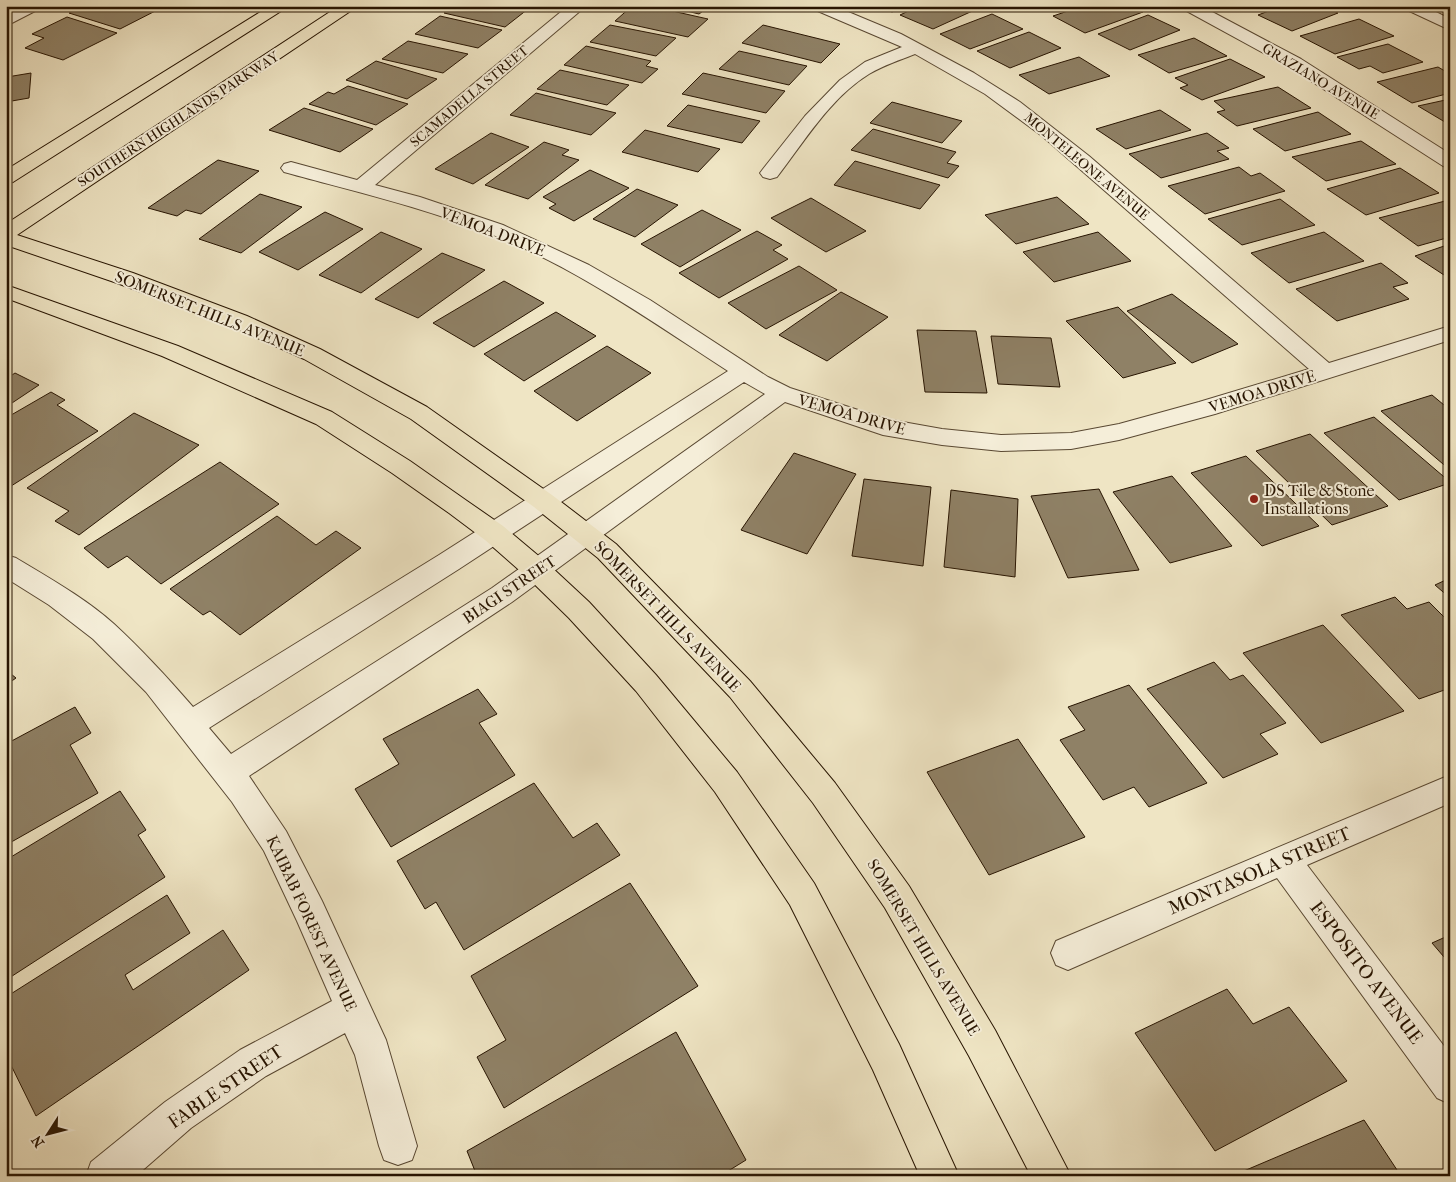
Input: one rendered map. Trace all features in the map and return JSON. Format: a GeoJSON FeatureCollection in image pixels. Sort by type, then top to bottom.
{"type":"FeatureCollection","features":[{"type":"Feature","properties":{"kind":"main road"},"geometry":{"type":"LineString","coordinates":[[6,178],[281,6]]}},
{"type":"Feature","properties":{"kind":"main road","name":"SOUTHERN HIGHLANDS PARKWAY"},"geometry":{"type":"LineString","coordinates":[[6,232],[350,6]]}},
{"type":"Feature","properties":{"kind":"main road","name":"SOMERSET HILLS AVENUE"},"geometry":{"type":"LineString","coordinates":[[6,238],[125,278],[239,321],[312,354],[419,413],[544,501],[607,551],[740,689],[824,793],[897,897],[982,1043],[1052,1176]]}},
{"type":"Feature","properties":{"kind":"main road"},"geometry":{"type":"LineString","coordinates":[[6,291],[170,351],[324,418],[402,467],[494,533],[538,570],[579,610],[646,683],[726,782],[802,894],[886,1057],[940,1176]]}},
{"type":"Feature","properties":{"kind":"street"},"geometry":{"type":"LineString","coordinates":[[6,21],[33,6]]}},
{"type":"Feature","properties":{"kind":"street","name":"SCAMADELLA STREET"},"geometry":{"type":"LineString","coordinates":[[360,187],[578,6]]}},
{"type":"Feature","properties":{"kind":"street","name":"MONTELEONE AVENUE"},"geometry":{"type":"LineString","coordinates":[[819,6],[915,48],[962,73],[1013,105],[1062,142],[1325,371]]}},
{"type":"Feature","properties":{"kind":"street","name":"GRAZIANO AVENUE"},"geometry":{"type":"LineString","coordinates":[[1188,6],[1295,63],[1449,160]]}},
{"type":"Feature","properties":{"kind":"street"},"geometry":{"type":"LineString","coordinates":[[1411,6],[1450,26]]}},
{"type":"Feature","properties":{"kind":"street"},"geometry":{"type":"LineString","coordinates":[[770,173],[846,83],[858,73],[915,48]]}},
{"type":"Feature","properties":{"kind":"street","name":"VEMOA DRIVE"},"geometry":{"type":"LineString","coordinates":[[292,168],[413,201],[496,229],[582,269],[642,305],[743,372],[782,393],[883,427],[942,438],[1001,443],[1040,442],[1071,440],[1119,432],[1207,408],[1450,333]]}},
{"type":"Feature","properties":{"kind":"street"},"geometry":{"type":"LineString","coordinates":[[189,725],[494,533],[743,372]]}},
{"type":"Feature","properties":{"kind":"street","name":"BIAGI STREET"},"geometry":{"type":"LineString","coordinates":[[228,773],[502,595],[782,393]]}},
{"type":"Feature","properties":{"kind":"street","name":"KAIBAB FOREST AVENUE"},"geometry":{"type":"LineString","coordinates":[[6,565],[59,598],[103,631],[156,684],[243,792],[275,841],[310,912],[373,1053],[398,1146]]}},
{"type":"Feature","properties":{"kind":"street","name":"MONTASOLA STREET"},"geometry":{"type":"LineString","coordinates":[[1068,953],[1450,788]]}},
{"type":"Feature","properties":{"kind":"street","name":"ESPOSITO AVENUE"},"geometry":{"type":"LineString","coordinates":[[1283,860],[1450,1085]]}},
{"type":"Feature","properties":{"kind":"street","name":"FABLE STREET"},"geometry":{"type":"LineString","coordinates":[[105,1176],[178,1116],[253,1063],[353,1009]]}},
{"type":"Feature","properties":{"kind":"building"},"geometry":{"type":"Polygon","coordinates":[[[83,6],[165,6],[120,29],[69,13],[83,6]]]}},
{"type":"Feature","properties":{"kind":"building"},"geometry":{"type":"Polygon","coordinates":[[[453,6],[514,6],[528,9],[505,27],[444,13],[453,6]]]}},
{"type":"Feature","properties":{"kind":"building"},"geometry":{"type":"Polygon","coordinates":[[[632,6],[650,6],[708,19],[688,37],[615,21],[632,6]]]}},
{"type":"Feature","properties":{"kind":"building"},"geometry":{"type":"Polygon","coordinates":[[[666,6],[710,6],[699,14],[666,6]]]}},
{"type":"Feature","properties":{"kind":"building"},"geometry":{"type":"Polygon","coordinates":[[[878,6],[906,6],[892,12],[878,6]]]}},
{"type":"Feature","properties":{"kind":"building"},"geometry":{"type":"Polygon","coordinates":[[[919,6],[974,6],[979,8],[933,29],[900,15],[919,6]]]}},
{"type":"Feature","properties":{"kind":"building"},"geometry":{"type":"Polygon","coordinates":[[[1083,6],[1131,6],[1143,12],[1085,33],[1053,16],[1083,6]]]}},
{"type":"Feature","properties":{"kind":"building"},"geometry":{"type":"Polygon","coordinates":[[[1242,6],[1268,6],[1253,11],[1242,6]]]}},
{"type":"Feature","properties":{"kind":"building"},"geometry":{"type":"Polygon","coordinates":[[[1282,6],[1324,6],[1338,13],[1292,31],[1258,15],[1282,6]]]}},
{"type":"Feature","properties":{"kind":"building"},"geometry":{"type":"Polygon","coordinates":[[[992,14],[1023,29],[970,49],[940,34],[992,14]]]}},
{"type":"Feature","properties":{"kind":"building"},"geometry":{"type":"Polygon","coordinates":[[[1148,15],[1180,30],[1130,50],[1098,34],[1148,15]]]}},
{"type":"Feature","properties":{"kind":"building"},"geometry":{"type":"Polygon","coordinates":[[[440,16],[502,30],[478,48],[415,34],[440,16]]]}},
{"type":"Feature","properties":{"kind":"building"},"geometry":{"type":"Polygon","coordinates":[[[67,17],[117,33],[63,60],[25,48],[44,38],[32,34],[67,17]]]}},
{"type":"Feature","properties":{"kind":"building"},"geometry":{"type":"Polygon","coordinates":[[[1359,19],[1394,36],[1335,54],[1300,36],[1359,19]]]}},
{"type":"Feature","properties":{"kind":"building"},"geometry":{"type":"Polygon","coordinates":[[[610,25],[676,38],[656,56],[590,42],[610,25]]]}},
{"type":"Feature","properties":{"kind":"building"},"geometry":{"type":"Polygon","coordinates":[[[763,25],[840,44],[821,63],[742,43],[763,25]]]}},
{"type":"Feature","properties":{"kind":"building"},"geometry":{"type":"Polygon","coordinates":[[[1029,32],[1061,48],[1010,68],[977,51],[1029,32]]]}},
{"type":"Feature","properties":{"kind":"building"},"geometry":{"type":"Polygon","coordinates":[[[1194,38],[1227,56],[1169,73],[1138,55],[1194,38]]]}},
{"type":"Feature","properties":{"kind":"building"},"geometry":{"type":"Polygon","coordinates":[[[408,41],[468,54],[443,73],[382,59],[408,41]]]}},
{"type":"Feature","properties":{"kind":"building"},"geometry":{"type":"Polygon","coordinates":[[[1388,44],[1423,62],[1383,73],[1370,66],[1359,69],[1337,57],[1388,44]]]}},
{"type":"Feature","properties":{"kind":"building"},"geometry":{"type":"Polygon","coordinates":[[[586,46],[651,61],[646,66],[658,69],[642,83],[564,65],[586,46]]]}},
{"type":"Feature","properties":{"kind":"building"},"geometry":{"type":"Polygon","coordinates":[[[739,51],[807,66],[789,85],[719,69],[739,51]]]}},
{"type":"Feature","properties":{"kind":"building"},"geometry":{"type":"Polygon","coordinates":[[[1079,57],[1110,76],[1049,94],[1019,75],[1079,57]]]}},
{"type":"Feature","properties":{"kind":"building"},"geometry":{"type":"Polygon","coordinates":[[[1230,59],[1265,77],[1202,100],[1180,88],[1188,85],[1175,78],[1230,59]]]}},
{"type":"Feature","properties":{"kind":"building"},"geometry":{"type":"Polygon","coordinates":[[[376,61],[437,79],[407,99],[346,80],[376,61]]]}},
{"type":"Feature","properties":{"kind":"building"},"geometry":{"type":"Polygon","coordinates":[[[1438,67],[1450,74],[1450,93],[1412,103],[1377,82],[1438,67]]]}},
{"type":"Feature","properties":{"kind":"building"},"geometry":{"type":"Polygon","coordinates":[[[6,68],[8,68],[7,77],[31,73],[29,98],[6,102],[6,68]]]}},
{"type":"Feature","properties":{"kind":"building"},"geometry":{"type":"Polygon","coordinates":[[[560,70],[629,85],[607,105],[537,89],[560,70]]]}},
{"type":"Feature","properties":{"kind":"building"},"geometry":{"type":"Polygon","coordinates":[[[703,73],[785,91],[766,113],[682,94],[703,73]]]}},
{"type":"Feature","properties":{"kind":"building"},"geometry":{"type":"Polygon","coordinates":[[[348,86],[408,104],[376,125],[309,104],[328,92],[334,94],[348,86]]]}},
{"type":"Feature","properties":{"kind":"building"},"geometry":{"type":"Polygon","coordinates":[[[1278,87],[1311,108],[1237,126],[1217,112],[1225,110],[1214,101],[1278,87]]]}},
{"type":"Feature","properties":{"kind":"building"},"geometry":{"type":"Polygon","coordinates":[[[536,93],[616,113],[591,135],[510,115],[536,93]]]}},
{"type":"Feature","properties":{"kind":"building"},"geometry":{"type":"Polygon","coordinates":[[[1450,99],[1450,125],[1418,106],[1450,99]]]}},
{"type":"Feature","properties":{"kind":"building"},"geometry":{"type":"Polygon","coordinates":[[[892,102],[962,121],[942,143],[870,123],[892,102]]]}},
{"type":"Feature","properties":{"kind":"building"},"geometry":{"type":"Polygon","coordinates":[[[688,105],[760,121],[742,143],[667,126],[688,105]]]}},
{"type":"Feature","properties":{"kind":"building"},"geometry":{"type":"Polygon","coordinates":[[[304,108],[373,129],[340,152],[269,130],[304,108]]]}},
{"type":"Feature","properties":{"kind":"building"},"geometry":{"type":"Polygon","coordinates":[[[1160,110],[1191,130],[1126,149],[1096,129],[1160,110]]]}},
{"type":"Feature","properties":{"kind":"building"},"geometry":{"type":"Polygon","coordinates":[[[1318,112],[1351,134],[1285,151],[1253,129],[1318,112]]]}},
{"type":"Feature","properties":{"kind":"building"},"geometry":{"type":"Polygon","coordinates":[[[873,129],[956,152],[947,163],[959,166],[948,178],[851,150],[873,129]]]}},
{"type":"Feature","properties":{"kind":"building"},"geometry":{"type":"Polygon","coordinates":[[[645,130],[720,149],[698,172],[622,152],[645,130]]]}},
{"type":"Feature","properties":{"kind":"building"},"geometry":{"type":"Polygon","coordinates":[[[491,133],[529,147],[473,184],[435,169],[491,133]]]}},
{"type":"Feature","properties":{"kind":"building"},"geometry":{"type":"Polygon","coordinates":[[[1207,133],[1229,148],[1217,151],[1229,159],[1161,178],[1129,154],[1207,133]]]}},
{"type":"Feature","properties":{"kind":"building"},"geometry":{"type":"Polygon","coordinates":[[[1361,141],[1396,164],[1326,181],[1292,157],[1361,141]]]}},
{"type":"Feature","properties":{"kind":"building"},"geometry":{"type":"Polygon","coordinates":[[[544,142],[569,150],[562,155],[579,160],[528,199],[485,185],[544,142]]]}},
{"type":"Feature","properties":{"kind":"building"},"geometry":{"type":"Polygon","coordinates":[[[218,160],[259,171],[201,214],[186,210],[177,216],[148,208],[218,160]]]}},
{"type":"Feature","properties":{"kind":"building"},"geometry":{"type":"Polygon","coordinates":[[[855,161],[940,185],[920,209],[834,185],[855,161]]]}},
{"type":"Feature","properties":{"kind":"building"},"geometry":{"type":"Polygon","coordinates":[[[1239,167],[1251,176],[1260,173],[1285,191],[1205,214],[1168,186],[1239,167]]]}},
{"type":"Feature","properties":{"kind":"building"},"geometry":{"type":"Polygon","coordinates":[[[1400,168],[1439,193],[1366,215],[1327,189],[1400,168]]]}},
{"type":"Feature","properties":{"kind":"building"},"geometry":{"type":"Polygon","coordinates":[[[590,170],[629,188],[574,221],[549,208],[556,204],[543,197],[590,170]]]}},
{"type":"Feature","properties":{"kind":"building"},"geometry":{"type":"Polygon","coordinates":[[[637,189],[678,205],[635,237],[593,219],[637,189]]]}},
{"type":"Feature","properties":{"kind":"building"},"geometry":{"type":"Polygon","coordinates":[[[260,194],[302,207],[241,253],[199,239],[260,194]]]}},
{"type":"Feature","properties":{"kind":"building"},"geometry":{"type":"Polygon","coordinates":[[[1057,197],[1089,224],[1016,244],[985,215],[1057,197]]]}},
{"type":"Feature","properties":{"kind":"building"},"geometry":{"type":"Polygon","coordinates":[[[811,198],[866,231],[826,252],[771,218],[811,198]]]}},
{"type":"Feature","properties":{"kind":"building"},"geometry":{"type":"Polygon","coordinates":[[[1280,199],[1315,225],[1242,245],[1208,219],[1280,199]]]}},
{"type":"Feature","properties":{"kind":"building"},"geometry":{"type":"Polygon","coordinates":[[[1449,200],[1450,237],[1418,246],[1379,218],[1449,200]]]}},
{"type":"Feature","properties":{"kind":"building"},"geometry":{"type":"Polygon","coordinates":[[[702,210],[741,230],[680,267],[641,244],[702,210]]]}},
{"type":"Feature","properties":{"kind":"building"},"geometry":{"type":"Polygon","coordinates":[[[325,212],[363,229],[298,270],[259,252],[325,212]]]}},
{"type":"Feature","properties":{"kind":"building"},"geometry":{"type":"Polygon","coordinates":[[[757,231],[782,245],[773,250],[788,259],[719,298],[679,273],[757,231]]]}},
{"type":"Feature","properties":{"kind":"building"},"geometry":{"type":"Polygon","coordinates":[[[381,232],[422,249],[361,293],[319,275],[381,232]]]}},
{"type":"Feature","properties":{"kind":"building"},"geometry":{"type":"Polygon","coordinates":[[[1098,232],[1131,261],[1054,282],[1023,252],[1098,232]]]}},
{"type":"Feature","properties":{"kind":"building"},"geometry":{"type":"Polygon","coordinates":[[[1324,232],[1364,261],[1289,283],[1251,253],[1324,232]]]}},
{"type":"Feature","properties":{"kind":"building"},"geometry":{"type":"Polygon","coordinates":[[[1450,244],[1450,273],[1444,275],[1415,256],[1450,244]]]}},
{"type":"Feature","properties":{"kind":"building"},"geometry":{"type":"Polygon","coordinates":[[[442,253],[485,270],[418,318],[375,299],[442,253]]]}},
{"type":"Feature","properties":{"kind":"building"},"geometry":{"type":"Polygon","coordinates":[[[1381,263],[1408,283],[1393,287],[1409,299],[1337,321],[1296,289],[1381,263]]]}},
{"type":"Feature","properties":{"kind":"building"},"geometry":{"type":"Polygon","coordinates":[[[799,266],[837,290],[766,329],[728,303],[799,266]]]}},
{"type":"Feature","properties":{"kind":"building"},"geometry":{"type":"Polygon","coordinates":[[[504,281],[544,303],[474,347],[433,323],[504,281]]]}},
{"type":"Feature","properties":{"kind":"building"},"geometry":{"type":"Polygon","coordinates":[[[841,292],[888,317],[827,361],[779,335],[841,292]]]}},
{"type":"Feature","properties":{"kind":"building"},"geometry":{"type":"Polygon","coordinates":[[[1172,294],[1238,344],[1192,363],[1127,311],[1172,294]]]}},
{"type":"Feature","properties":{"kind":"building"},"geometry":{"type":"Polygon","coordinates":[[[1118,307],[1176,363],[1123,378],[1066,321],[1118,307]]]}},
{"type":"Feature","properties":{"kind":"building"},"geometry":{"type":"Polygon","coordinates":[[[556,312],[596,336],[524,381],[484,354],[556,312]]]}},
{"type":"Feature","properties":{"kind":"building"},"geometry":{"type":"Polygon","coordinates":[[[917,330],[976,331],[987,393],[925,392],[917,330]]]}},
{"type":"Feature","properties":{"kind":"building"},"geometry":{"type":"Polygon","coordinates":[[[991,336],[1051,338],[1060,387],[998,384],[991,336]]]}},
{"type":"Feature","properties":{"kind":"building"},"geometry":{"type":"Polygon","coordinates":[[[607,346],[651,373],[577,421],[534,391],[607,346]]]}},
{"type":"Feature","properties":{"kind":"building"},"geometry":{"type":"Polygon","coordinates":[[[15,373],[39,385],[6,407],[6,379],[15,373]]]}},
{"type":"Feature","properties":{"kind":"building"},"geometry":{"type":"Polygon","coordinates":[[[51,392],[65,400],[57,405],[98,431],[8,488],[6,487],[6,418],[51,392]]]}},
{"type":"Feature","properties":{"kind":"building"},"geometry":{"type":"Polygon","coordinates":[[[1432,395],[1450,410],[1450,470],[1381,411],[1432,395]]]}},
{"type":"Feature","properties":{"kind":"building"},"geometry":{"type":"Polygon","coordinates":[[[134,413],[199,445],[79,535],[55,521],[69,511],[27,488],[134,413]]]}},
{"type":"Feature","properties":{"kind":"building"},"geometry":{"type":"Polygon","coordinates":[[[1374,417],[1450,483],[1399,500],[1324,433],[1374,417]]]}},
{"type":"Feature","properties":{"kind":"building"},"geometry":{"type":"Polygon","coordinates":[[[1310,434],[1388,506],[1332,525],[1256,451],[1310,434]]]}},
{"type":"Feature","properties":{"kind":"building"},"geometry":{"type":"Polygon","coordinates":[[[794,453],[856,474],[807,554],[741,530],[794,453]]]}},
{"type":"Feature","properties":{"kind":"building","name":"DS Tile & Stone Installations"},"geometry":{"type":"Polygon","coordinates":[[[1246,456],[1319,526],[1262,546],[1191,473],[1246,456]]]}},
{"type":"Feature","properties":{"kind":"building"},"geometry":{"type":"Polygon","coordinates":[[[220,462],[279,504],[161,584],[127,556],[108,568],[84,548],[220,462]]]}},
{"type":"Feature","properties":{"kind":"building"},"geometry":{"type":"Polygon","coordinates":[[[1172,476],[1232,546],[1170,563],[1113,492],[1172,476]]]}},
{"type":"Feature","properties":{"kind":"building"},"geometry":{"type":"Polygon","coordinates":[[[864,479],[931,487],[923,566],[852,556],[864,479]]]}},
{"type":"Feature","properties":{"kind":"building"},"geometry":{"type":"Polygon","coordinates":[[[1099,489],[1139,570],[1068,578],[1031,496],[1099,489]]]}},
{"type":"Feature","properties":{"kind":"building"},"geometry":{"type":"Polygon","coordinates":[[[951,490],[1018,499],[1015,577],[944,567],[951,490]]]}},
{"type":"Feature","properties":{"kind":"building"},"geometry":{"type":"Polygon","coordinates":[[[277,516],[316,545],[336,531],[361,548],[240,635],[210,611],[203,615],[170,589],[277,516]]]}},
{"type":"Feature","properties":{"kind":"building"},"geometry":{"type":"Polygon","coordinates":[[[1450,578],[1450,598],[1435,585],[1450,578]]]}},
{"type":"Feature","properties":{"kind":"building"},"geometry":{"type":"Polygon","coordinates":[[[1395,597],[1407,609],[1429,602],[1450,623],[1450,640],[1446,642],[1450,646],[1450,688],[1419,699],[1341,615],[1395,597]]]}},
{"type":"Feature","properties":{"kind":"building"},"geometry":{"type":"Polygon","coordinates":[[[1323,625],[1404,711],[1321,743],[1243,653],[1323,625]]]}},
{"type":"Feature","properties":{"kind":"building"},"geometry":{"type":"Polygon","coordinates":[[[1214,662],[1230,680],[1243,675],[1286,723],[1260,734],[1278,754],[1223,778],[1147,689],[1214,662]]]}},
{"type":"Feature","properties":{"kind":"building"},"geometry":{"type":"Polygon","coordinates":[[[6,670],[16,678],[6,685],[6,670]]]}},
{"type":"Feature","properties":{"kind":"building"},"geometry":{"type":"Polygon","coordinates":[[[1129,685],[1207,783],[1149,807],[1134,787],[1103,800],[1060,740],[1085,730],[1068,707],[1129,685]]]}},
{"type":"Feature","properties":{"kind":"building"},"geometry":{"type":"Polygon","coordinates":[[[478,689],[497,714],[479,723],[515,775],[391,847],[355,789],[399,764],[383,739],[478,689]]]}},
{"type":"Feature","properties":{"kind":"building"},"geometry":{"type":"Polygon","coordinates":[[[75,707],[91,733],[70,745],[98,793],[6,845],[6,744],[75,707]]]}},
{"type":"Feature","properties":{"kind":"building"},"geometry":{"type":"Polygon","coordinates":[[[1018,739],[1085,837],[989,875],[927,772],[1018,739]]]}},
{"type":"Feature","properties":{"kind":"building"},"geometry":{"type":"Polygon","coordinates":[[[534,783],[573,838],[597,823],[620,855],[464,950],[436,902],[425,909],[397,861],[534,783]]]}},
{"type":"Feature","properties":{"kind":"building"},"geometry":{"type":"Polygon","coordinates":[[[120,791],[146,830],[138,835],[165,877],[6,980],[6,860],[120,791]]]}},
{"type":"Feature","properties":{"kind":"building"},"geometry":{"type":"Polygon","coordinates":[[[630,883],[698,986],[504,1108],[477,1057],[506,1040],[471,976],[630,883]]]}},
{"type":"Feature","properties":{"kind":"building"},"geometry":{"type":"Polygon","coordinates":[[[167,895],[190,933],[125,975],[133,990],[223,930],[249,970],[36,1116],[6,1055],[6,997],[167,895]]]}},
{"type":"Feature","properties":{"kind":"building"},"geometry":{"type":"Polygon","coordinates":[[[1450,935],[1450,964],[1432,943],[1450,935]]]}},
{"type":"Feature","properties":{"kind":"building"},"geometry":{"type":"Polygon","coordinates":[[[1227,989],[1253,1024],[1289,1007],[1347,1081],[1215,1151],[1135,1033],[1227,989]]]}},
{"type":"Feature","properties":{"kind":"building"},"geometry":{"type":"Polygon","coordinates":[[[676,1032],[746,1160],[720,1176],[477,1176],[467,1151],[676,1032]]]}},
{"type":"Feature","properties":{"kind":"building"},"geometry":{"type":"Polygon","coordinates":[[[1364,1120],[1401,1176],[1232,1176],[1364,1120]]]}},
{"type":"Feature","properties":{"kind":"place","name":"DS Tile & Stone Installations"},"geometry":{"type":"Point","coordinates":[1254,499]}}]}
